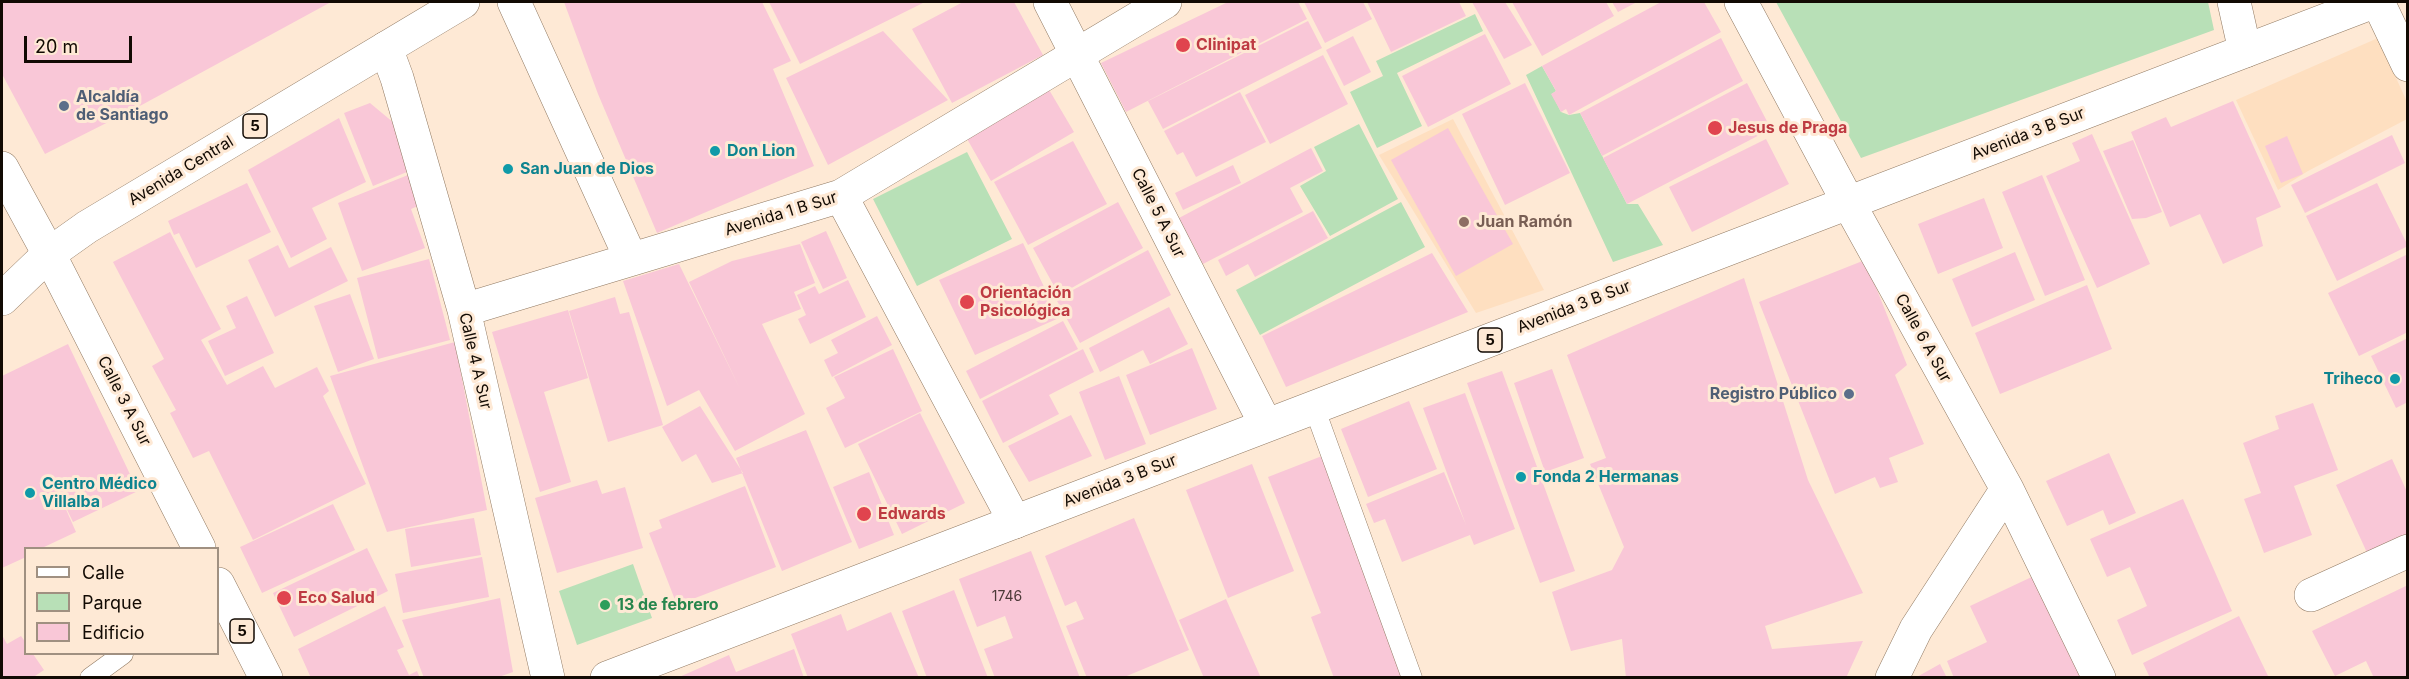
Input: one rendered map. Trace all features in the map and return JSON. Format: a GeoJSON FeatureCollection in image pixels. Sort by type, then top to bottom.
{"type":"FeatureCollection","features":[{"type":"Feature","properties":{"kind":"street","name":"Avenida Central"},"geometry":{"type":"LineString","coordinates":[[2,299],[56,268],[80,231],[464,2]]}},
{"type":"Feature","properties":{"kind":"street"},"geometry":{"type":"LineString","coordinates":[[514,2],[631,259]]}},
{"type":"Feature","properties":{"kind":"street","name":"Calle 5 A Sur"},"geometry":{"type":"LineString","coordinates":[[1050,2],[1266,425]]}},
{"type":"Feature","properties":{"kind":"street","name":"Avenida 1 B Sur"},"geometry":{"type":"LineString","coordinates":[[464,310],[841,196],[1165,2]]}},
{"type":"Feature","properties":{"kind":"street","name":"Calle 6 A Sur"},"geometry":{"type":"LineString","coordinates":[[1741,2],[1848,202],[2007,489],[2099,678]]}},
{"type":"Feature","properties":{"kind":"street"},"geometry":{"type":"LineString","coordinates":[[2234,2],[2246,51]]}},
{"type":"Feature","properties":{"kind":"street","name":"Avenida 3 B Sur"},"geometry":{"type":"LineString","coordinates":[[607,678],[2373,2]]}},
{"type":"Feature","properties":{"kind":"street"},"geometry":{"type":"LineString","coordinates":[[2378,2],[2408,66]]}},
{"type":"Feature","properties":{"kind":"street","name":"Calle 4 A Sur"},"geometry":{"type":"LineString","coordinates":[[386,48],[398,78],[464,310],[548,678]]}},
{"type":"Feature","properties":{"kind":"street","name":"Calle 3 A Sur"},"geometry":{"type":"LineString","coordinates":[[2,168],[56,268],[198,547]]}},
{"type":"Feature","properties":{"kind":"street"},"geometry":{"type":"LineString","coordinates":[[841,196],[1015,522]]}},
{"type":"Feature","properties":{"kind":"street"},"geometry":{"type":"LineString","coordinates":[[1892,678],[1916,629],[2007,489]]}},
{"type":"Feature","properties":{"kind":"street"},"geometry":{"type":"LineString","coordinates":[[2311,595],[2408,550]]}},
{"type":"Feature","properties":{"kind":"street","name":"5"},"geometry":{"type":"LineString","coordinates":[[219,591],[266,678]]}},
{"type":"Feature","properties":{"kind":"lane"},"geometry":{"type":"LineString","coordinates":[[1314,407],[1412,678]]}},
{"type":"Feature","properties":{"kind":"lane"},"geometry":{"type":"LineString","coordinates":[[90,678],[122,655]]}},
{"type":"Feature","properties":{"kind":"shaded area"},"geometry":{"type":"Polygon","coordinates":[[[2378,38],[2407,102],[2407,119],[2308,171],[2278,190],[2236,100],[2378,38]]]}},
{"type":"Feature","properties":{"kind":"shaded area","name":"Juan Ramón"},"geometry":{"type":"Polygon","coordinates":[[[1453,119],[1544,290],[1476,313],[1379,155],[1453,119]]]}},
{"type":"Feature","properties":{"kind":"green space"},"geometry":{"type":"Polygon","coordinates":[[[1776,2],[2208,2],[2214,30],[1861,158],[1776,2]]]}},
{"type":"Feature","properties":{"kind":"green space"},"geometry":{"type":"Polygon","coordinates":[[[1475,14],[1483,31],[1397,73],[1422,126],[1377,148],[1350,92],[1383,76],[1376,61],[1475,14]]]}},
{"type":"Feature","properties":{"kind":"green space"},"geometry":{"type":"Polygon","coordinates":[[[1542,66],[1556,91],[1552,94],[1561,112],[1569,115],[1580,113],[1627,204],[1638,204],[1663,245],[1613,262],[1526,75],[1542,66]]]}},
{"type":"Feature","properties":{"kind":"green space"},"geometry":{"type":"Polygon","coordinates":[[[1359,124],[1398,199],[1330,236],[1300,186],[1326,171],[1314,147],[1359,124]]]}},
{"type":"Feature","properties":{"kind":"green space"},"geometry":{"type":"Polygon","coordinates":[[[967,152],[1012,239],[917,286],[873,199],[967,152]]]}},
{"type":"Feature","properties":{"kind":"green space"},"geometry":{"type":"Polygon","coordinates":[[[1401,202],[1425,247],[1260,335],[1236,290],[1401,202]]]}},
{"type":"Feature","properties":{"kind":"green space","name":"13 de febrero"},"geometry":{"type":"Polygon","coordinates":[[[633,564],[652,618],[577,645],[559,591],[633,564]]]}},
{"type":"Feature","properties":{"kind":"building"},"geometry":{"type":"Polygon","coordinates":[[[2,2],[331,2],[138,107],[45,154],[2,74],[2,2]]]}},
{"type":"Feature","properties":{"kind":"building"},"geometry":{"type":"Polygon","coordinates":[[[564,2],[762,2],[791,61],[773,69],[814,166],[657,233],[598,94],[564,2]]]}},
{"type":"Feature","properties":{"kind":"building"},"geometry":{"type":"Polygon","coordinates":[[[769,2],[925,2],[800,64],[769,2]]]}},
{"type":"Feature","properties":{"kind":"building"},"geometry":{"type":"Polygon","coordinates":[[[963,2],[1014,2],[1043,55],[952,103],[912,29],[963,2]]]}},
{"type":"Feature","properties":{"kind":"building"},"geometry":{"type":"Polygon","coordinates":[[[1228,2],[1298,2],[1307,19],[1126,112],[1101,63],[1228,2]]]}},
{"type":"Feature","properties":{"kind":"building"},"geometry":{"type":"Polygon","coordinates":[[[1304,2],[1363,2],[1372,19],[1325,43],[1304,2]]]}},
{"type":"Feature","properties":{"kind":"building"},"geometry":{"type":"Polygon","coordinates":[[[1367,2],[1459,2],[1466,16],[1391,52],[1367,2]]]}},
{"type":"Feature","properties":{"kind":"building"},"geometry":{"type":"Polygon","coordinates":[[[1472,2],[1505,2],[1532,45],[1504,59],[1472,2]]]}},
{"type":"Feature","properties":{"kind":"building"},"geometry":{"type":"Polygon","coordinates":[[[1512,2],[1606,2],[1614,16],[1542,56],[1512,2]]]}},
{"type":"Feature","properties":{"kind":"building"},"geometry":{"type":"Polygon","coordinates":[[[1612,2],[1637,2],[1618,12],[1612,2]]]}},
{"type":"Feature","properties":{"kind":"building"},"geometry":{"type":"Polygon","coordinates":[[[1661,2],[1704,2],[1721,32],[1569,115],[1566,109],[1561,112],[1551,94],[1556,91],[1542,66],[1661,2]]]}},
{"type":"Feature","properties":{"kind":"building"},"geometry":{"type":"Polygon","coordinates":[[[1308,21],[1322,48],[1163,129],[1148,101],[1308,21]]]}},
{"type":"Feature","properties":{"kind":"building"},"geometry":{"type":"Polygon","coordinates":[[[883,31],[948,100],[828,165],[786,78],[883,31]]]}},
{"type":"Feature","properties":{"kind":"building"},"geometry":{"type":"Polygon","coordinates":[[[1485,34],[1511,84],[1428,127],[1402,76],[1485,34]]]}},
{"type":"Feature","properties":{"kind":"building"},"geometry":{"type":"Polygon","coordinates":[[[1353,36],[1371,72],[1344,86],[1326,50],[1353,36]]]}},
{"type":"Feature","properties":{"kind":"building"},"geometry":{"type":"Polygon","coordinates":[[[1721,38],[1743,81],[1602,156],[1580,113],[1721,38]]]}},
{"type":"Feature","properties":{"kind":"building"},"geometry":{"type":"Polygon","coordinates":[[[1323,55],[1348,104],[1270,144],[1245,95],[1323,55]]]}},
{"type":"Feature","properties":{"kind":"building"},"geometry":{"type":"Polygon","coordinates":[[[1525,83],[1570,173],[1505,205],[1462,114],[1525,83]]]}},
{"type":"Feature","properties":{"kind":"building"},"geometry":{"type":"Polygon","coordinates":[[[1747,83],[1771,129],[1627,204],[1603,158],[1747,83]]]}},
{"type":"Feature","properties":{"kind":"building"},"geometry":{"type":"Polygon","coordinates":[[[1048,88],[1074,132],[991,181],[966,137],[1048,88]]]}},
{"type":"Feature","properties":{"kind":"building"},"geometry":{"type":"Polygon","coordinates":[[[1240,92],[1266,142],[1196,177],[1183,152],[1177,155],[1164,131],[1240,92]]]}},
{"type":"Feature","properties":{"kind":"building"},"geometry":{"type":"Polygon","coordinates":[[[2233,101],[2281,207],[2256,218],[2263,246],[2223,264],[2200,214],[2170,227],[2131,132],[2166,117],[2171,127],[2233,101]]]}},
{"type":"Feature","properties":{"kind":"building"},"geometry":{"type":"Polygon","coordinates":[[[370,103],[406,133],[419,167],[373,186],[344,113],[370,103]]]}},
{"type":"Feature","properties":{"kind":"building"},"geometry":{"type":"Polygon","coordinates":[[[339,118],[366,182],[312,208],[327,239],[291,258],[248,170],[339,118]]]}},
{"type":"Feature","properties":{"kind":"building","name":"Juan Ramón"},"geometry":{"type":"Polygon","coordinates":[[[1448,128],[1513,244],[1456,276],[1391,160],[1448,128]]]}},
{"type":"Feature","properties":{"kind":"building"},"geometry":{"type":"Polygon","coordinates":[[[2092,134],[2150,264],[2097,288],[2046,176],[2080,161],[2072,143],[2092,134]]]}},
{"type":"Feature","properties":{"kind":"building"},"geometry":{"type":"Polygon","coordinates":[[[2392,135],[2405,163],[2305,213],[2291,185],[2392,135]]]}},
{"type":"Feature","properties":{"kind":"building"},"geometry":{"type":"Polygon","coordinates":[[[2287,136],[2303,174],[2281,183],[2265,146],[2287,136]]]}},
{"type":"Feature","properties":{"kind":"building"},"geometry":{"type":"Polygon","coordinates":[[[1766,139],[1789,184],[1692,232],[1669,187],[1766,139]]]}},
{"type":"Feature","properties":{"kind":"building"},"geometry":{"type":"Polygon","coordinates":[[[2133,140],[2162,212],[2146,218],[2132,219],[2103,151],[2133,140]]]}},
{"type":"Feature","properties":{"kind":"building"},"geometry":{"type":"Polygon","coordinates":[[[1073,141],[1107,204],[1028,245],[994,182],[1073,141]]]}},
{"type":"Feature","properties":{"kind":"building"},"geometry":{"type":"Polygon","coordinates":[[[1311,148],[1323,171],[1290,188],[1303,212],[1203,264],[1179,218],[1311,148]]]}},
{"type":"Feature","properties":{"kind":"building"},"geometry":{"type":"Polygon","coordinates":[[[1233,165],[1241,183],[1183,210],[1175,193],[1233,165]]]}},
{"type":"Feature","properties":{"kind":"building"},"geometry":{"type":"Polygon","coordinates":[[[408,175],[420,205],[411,209],[425,248],[362,271],[338,203],[408,175]]]}},
{"type":"Feature","properties":{"kind":"building"},"geometry":{"type":"Polygon","coordinates":[[[2042,175],[2085,280],[2045,296],[2002,192],[2042,175]]]}},
{"type":"Feature","properties":{"kind":"building"},"geometry":{"type":"Polygon","coordinates":[[[247,183],[271,232],[196,268],[179,233],[174,235],[168,221],[247,183]]]}},
{"type":"Feature","properties":{"kind":"building"},"geometry":{"type":"Polygon","coordinates":[[[2377,183],[2408,246],[2337,281],[2306,216],[2377,183]]]}},
{"type":"Feature","properties":{"kind":"building"},"geometry":{"type":"Polygon","coordinates":[[[1984,198],[2003,248],[1938,274],[1918,224],[1984,198]]]}},
{"type":"Feature","properties":{"kind":"building"},"geometry":{"type":"Polygon","coordinates":[[[1118,202],[1143,248],[1059,295],[1033,248],[1118,202]]]}},
{"type":"Feature","properties":{"kind":"building"},"geometry":{"type":"Polygon","coordinates":[[[1313,211],[1328,238],[1255,277],[1248,264],[1226,276],[1218,260],[1313,211]]]}},
{"type":"Feature","properties":{"kind":"building"},"geometry":{"type":"Polygon","coordinates":[[[826,231],[847,278],[823,289],[801,242],[826,231]]]}},
{"type":"Feature","properties":{"kind":"building"},"geometry":{"type":"Polygon","coordinates":[[[170,232],[221,329],[201,340],[227,385],[263,366],[275,388],[317,367],[329,391],[323,396],[366,484],[253,540],[209,451],[193,458],[170,413],[176,410],[152,366],[164,359],[113,262],[170,232]]]}},
{"type":"Feature","properties":{"kind":"building"},"geometry":{"type":"Polygon","coordinates":[[[1023,243],[1059,318],[975,355],[939,280],[1023,243]]]}},
{"type":"Feature","properties":{"kind":"building"},"geometry":{"type":"Polygon","coordinates":[[[800,244],[815,283],[794,292],[801,309],[762,324],[805,414],[735,451],[699,390],[667,406],[623,281],[679,264],[741,391],[689,282],[732,261],[800,244]]]}},
{"type":"Feature","properties":{"kind":"building"},"geometry":{"type":"Polygon","coordinates":[[[278,245],[289,268],[331,247],[348,281],[275,317],[248,260],[278,245]]]}},
{"type":"Feature","properties":{"kind":"building"},"geometry":{"type":"Polygon","coordinates":[[[1148,250],[1171,295],[1080,343],[1056,299],[1148,250]]]}},
{"type":"Feature","properties":{"kind":"building"},"geometry":{"type":"Polygon","coordinates":[[[2015,252],[2035,300],[1972,327],[1952,279],[2015,252]]]}},
{"type":"Feature","properties":{"kind":"building"},"geometry":{"type":"Polygon","coordinates":[[[1432,253],[1468,312],[1286,387],[1262,336],[1432,253]]]}},
{"type":"Feature","properties":{"kind":"building"},"geometry":{"type":"Polygon","coordinates":[[[2408,254],[2408,332],[2359,356],[2328,293],[2408,254]]]}},
{"type":"Feature","properties":{"kind":"building"},"geometry":{"type":"Polygon","coordinates":[[[429,259],[450,340],[378,359],[357,278],[429,259]]]}},
{"type":"Feature","properties":{"kind":"building","name":"Registro Público"},"geometry":{"type":"Polygon","coordinates":[[[1865,260],[1907,365],[1895,375],[1924,444],[1889,458],[1898,482],[1880,488],[1875,477],[1835,494],[1759,302],[1865,260]]]}},
{"type":"Feature","properties":{"kind":"building"},"geometry":{"type":"Polygon","coordinates":[[[1744,278],[1808,480],[1863,593],[1765,626],[1772,649],[1863,641],[1846,678],[1626,678],[1622,639],[1571,651],[1552,592],[1612,570],[1624,547],[1590,464],[1606,458],[1567,355],[1744,278]]]}},
{"type":"Feature","properties":{"kind":"building"},"geometry":{"type":"Polygon","coordinates":[[[848,280],[866,317],[810,344],[798,319],[806,315],[797,295],[815,286],[819,294],[848,280]]]}},
{"type":"Feature","properties":{"kind":"building"},"geometry":{"type":"Polygon","coordinates":[[[2087,285],[2112,349],[2000,394],[1975,333],[2087,285]]]}},
{"type":"Feature","properties":{"kind":"building"},"geometry":{"type":"Polygon","coordinates":[[[350,294],[374,359],[338,372],[314,306],[350,294]]]}},
{"type":"Feature","properties":{"kind":"building"},"geometry":{"type":"Polygon","coordinates":[[[247,296],[274,353],[225,376],[208,341],[236,328],[226,306],[247,296]]]}},
{"type":"Feature","properties":{"kind":"building"},"geometry":{"type":"Polygon","coordinates":[[[615,297],[620,314],[629,312],[663,425],[608,442],[569,311],[615,297]]]}},
{"type":"Feature","properties":{"kind":"building"},"geometry":{"type":"Polygon","coordinates":[[[1169,307],[1188,344],[1150,364],[1143,350],[1100,372],[1089,348],[1169,307]]]}},
{"type":"Feature","properties":{"kind":"building"},"geometry":{"type":"Polygon","coordinates":[[[568,310],[588,378],[544,392],[571,482],[540,492],[492,332],[568,310]]]}},
{"type":"Feature","properties":{"kind":"building"},"geometry":{"type":"Polygon","coordinates":[[[877,316],[892,345],[832,377],[824,360],[838,353],[831,340],[877,316]]]}},
{"type":"Feature","properties":{"kind":"building"},"geometry":{"type":"Polygon","coordinates":[[[1063,321],[1078,349],[980,399],[966,371],[1063,321]]]}},
{"type":"Feature","properties":{"kind":"building","name":"Triheco"},"geometry":{"type":"Polygon","coordinates":[[[2408,338],[2408,402],[2396,408],[2371,356],[2408,338]]]}},
{"type":"Feature","properties":{"kind":"building"},"geometry":{"type":"Polygon","coordinates":[[[455,342],[487,510],[387,532],[330,376],[455,342]]]}},
{"type":"Feature","properties":{"kind":"building"},"geometry":{"type":"Polygon","coordinates":[[[68,344],[138,491],[73,522],[57,489],[76,532],[44,547],[24,547],[24,558],[2,568],[2,376],[68,344]]]}},
{"type":"Feature","properties":{"kind":"building"},"geometry":{"type":"Polygon","coordinates":[[[1192,348],[1217,409],[1150,435],[1126,375],[1192,348]]]}},
{"type":"Feature","properties":{"kind":"building"},"geometry":{"type":"Polygon","coordinates":[[[893,349],[922,411],[845,448],[826,408],[845,398],[834,377],[893,349]]]}},
{"type":"Feature","properties":{"kind":"building"},"geometry":{"type":"Polygon","coordinates":[[[1083,349],[1094,372],[1049,395],[1059,414],[1003,443],[982,401],[1083,349]]]}},
{"type":"Feature","properties":{"kind":"building"},"geometry":{"type":"Polygon","coordinates":[[[1552,369],[1584,458],[1545,472],[1514,383],[1552,369]]]}},
{"type":"Feature","properties":{"kind":"building","name":"Fonda 2 Hermanas"},"geometry":{"type":"Polygon","coordinates":[[[1502,371],[1575,571],[1540,583],[1467,383],[1502,371]]]}},
{"type":"Feature","properties":{"kind":"building"},"geometry":{"type":"Polygon","coordinates":[[[1119,376],[1146,444],[1105,460],[1079,392],[1119,376]]]}},
{"type":"Feature","properties":{"kind":"building"},"geometry":{"type":"Polygon","coordinates":[[[1465,393],[1515,529],[1474,545],[1470,535],[1402,562],[1385,519],[1374,523],[1366,504],[1444,472],[1466,525],[1423,408],[1465,393]]]}},
{"type":"Feature","properties":{"kind":"building"},"geometry":{"type":"Polygon","coordinates":[[[1409,401],[1437,469],[1368,497],[1341,429],[1409,401]]]}},
{"type":"Feature","properties":{"kind":"building"},"geometry":{"type":"Polygon","coordinates":[[[2313,403],[2338,470],[2294,486],[2312,535],[2264,553],[2244,499],[2261,493],[2243,443],[2279,429],[2275,416],[2313,403]]]}},
{"type":"Feature","properties":{"kind":"building"},"geometry":{"type":"Polygon","coordinates":[[[700,406],[743,473],[712,483],[696,454],[682,462],[662,427],[700,406]]]}},
{"type":"Feature","properties":{"kind":"building"},"geometry":{"type":"Polygon","coordinates":[[[920,413],[965,503],[902,534],[858,444],[920,413]]]}},
{"type":"Feature","properties":{"kind":"building"},"geometry":{"type":"Polygon","coordinates":[[[1071,415],[1092,456],[1029,482],[1008,446],[1071,415]]]}},
{"type":"Feature","properties":{"kind":"building"},"geometry":{"type":"Polygon","coordinates":[[[806,430],[852,542],[782,571],[736,458],[806,430]]]}},
{"type":"Feature","properties":{"kind":"building"},"geometry":{"type":"Polygon","coordinates":[[[2109,453],[2136,513],[2109,525],[2103,510],[2067,526],[2046,481],[2109,453]]]}},
{"type":"Feature","properties":{"kind":"building"},"geometry":{"type":"Polygon","coordinates":[[[1322,456],[1408,678],[1334,678],[1311,617],[1321,613],[1268,477],[1322,456]]]}},
{"type":"Feature","properties":{"kind":"building"},"geometry":{"type":"Polygon","coordinates":[[[2392,459],[2408,494],[2408,540],[2369,557],[2336,485],[2392,459]]]}},
{"type":"Feature","properties":{"kind":"building"},"geometry":{"type":"Polygon","coordinates":[[[1252,464],[1294,571],[1228,598],[1186,490],[1252,464]]]}},
{"type":"Feature","properties":{"kind":"building"},"geometry":{"type":"Polygon","coordinates":[[[869,472],[894,535],[859,549],[833,487],[869,472]]]}},
{"type":"Feature","properties":{"kind":"building"},"geometry":{"type":"Polygon","coordinates":[[[597,480],[602,494],[625,487],[643,548],[557,573],[535,498],[597,480]]]}},
{"type":"Feature","properties":{"kind":"building"},"geometry":{"type":"Polygon","coordinates":[[[745,486],[776,567],[677,605],[649,533],[662,528],[659,520],[745,486]]]}},
{"type":"Feature","properties":{"kind":"building"},"geometry":{"type":"Polygon","coordinates":[[[2183,499],[2232,611],[2132,655],[2117,620],[2147,606],[2130,567],[2107,577],[2090,539],[2183,499]]]}},
{"type":"Feature","properties":{"kind":"building"},"geometry":{"type":"Polygon","coordinates":[[[333,504],[355,550],[262,593],[240,547],[333,504]]]}},
{"type":"Feature","properties":{"kind":"building"},"geometry":{"type":"Polygon","coordinates":[[[474,518],[481,555],[411,567],[405,529],[474,518]]]}},
{"type":"Feature","properties":{"kind":"building"},"geometry":{"type":"Polygon","coordinates":[[[1134,518],[1189,650],[1122,678],[1087,678],[1066,626],[1084,619],[1076,601],[1065,606],[1045,556],[1134,518]]]}},
{"type":"Feature","properties":{"kind":"building"},"geometry":{"type":"Polygon","coordinates":[[[367,548],[388,591],[294,637],[273,593],[367,548]]]}},
{"type":"Feature","properties":{"kind":"building"},"geometry":{"type":"Polygon","coordinates":[[[1031,551],[1080,678],[995,678],[984,649],[1013,638],[1005,616],[977,627],[959,579],[1031,551]]]}},
{"type":"Feature","properties":{"kind":"building"},"geometry":{"type":"Polygon","coordinates":[[[482,557],[489,597],[403,613],[395,574],[482,557]]]}},
{"type":"Feature","properties":{"kind":"building"},"geometry":{"type":"Polygon","coordinates":[[[2038,574],[2086,678],[1954,678],[1947,661],[1987,642],[1970,606],[2038,574]]]}},
{"type":"Feature","properties":{"kind":"building"},"geometry":{"type":"Polygon","coordinates":[[[2408,585],[2408,678],[2374,678],[2366,661],[2335,676],[2312,631],[2408,585]]]}},
{"type":"Feature","properties":{"kind":"building"},"geometry":{"type":"Polygon","coordinates":[[[954,590],[988,678],[927,678],[902,611],[954,590]]]}},
{"type":"Feature","properties":{"kind":"building"},"geometry":{"type":"Polygon","coordinates":[[[500,598],[513,672],[496,678],[424,678],[402,620],[500,598]]]}},
{"type":"Feature","properties":{"kind":"building"},"geometry":{"type":"Polygon","coordinates":[[[1226,599],[1261,678],[1204,678],[1179,620],[1226,599]]]}},
{"type":"Feature","properties":{"kind":"building"},"geometry":{"type":"Polygon","coordinates":[[[385,606],[404,647],[397,650],[409,675],[417,671],[420,678],[311,678],[298,649],[385,606]]]}},
{"type":"Feature","properties":{"kind":"building"},"geometry":{"type":"Polygon","coordinates":[[[891,612],[919,678],[808,678],[791,634],[841,614],[847,631],[891,612]]]}},
{"type":"Feature","properties":{"kind":"building"},"geometry":{"type":"Polygon","coordinates":[[[2239,616],[2269,678],[2150,678],[2143,663],[2239,616]]]}},
{"type":"Feature","properties":{"kind":"building"},"geometry":{"type":"Polygon","coordinates":[[[2,635],[7,644],[21,636],[24,640],[24,655],[34,655],[44,670],[32,678],[2,678],[2,635]]]}},
{"type":"Feature","properties":{"kind":"building"},"geometry":{"type":"Polygon","coordinates":[[[794,649],[804,678],[677,678],[729,655],[736,672],[794,649]]]}},
{"type":"Feature","properties":{"kind":"building"},"geometry":{"type":"Polygon","coordinates":[[[1940,664],[1947,678],[1915,678],[1940,664]]]}},
{"type":"Feature","properties":{"kind":"place","name":"Clinipat"},"geometry":{"type":"Point","coordinates":[1183,45]}},
{"type":"Feature","properties":{"kind":"place","name":"Alcaldía de Santiago"},"geometry":{"type":"Point","coordinates":[64,106]}},
{"type":"Feature","properties":{"kind":"place","name":"Jesus de Praga"},"geometry":{"type":"Point","coordinates":[1715,128]}},
{"type":"Feature","properties":{"kind":"place","name":"Don Lion"},"geometry":{"type":"Point","coordinates":[715,151]}},
{"type":"Feature","properties":{"kind":"place","name":"San Juan de Dios"},"geometry":{"type":"Point","coordinates":[508,169]}},
{"type":"Feature","properties":{"kind":"place","name":"Juan Ramón"},"geometry":{"type":"Point","coordinates":[1464,222]}},
{"type":"Feature","properties":{"kind":"place","name":"Orientación Psicológica"},"geometry":{"type":"Point","coordinates":[967,302]}},
{"type":"Feature","properties":{"kind":"place","name":"Triheco"},"geometry":{"type":"Point","coordinates":[2395,379]}},
{"type":"Feature","properties":{"kind":"place","name":"Registro Público"},"geometry":{"type":"Point","coordinates":[1849,394]}},
{"type":"Feature","properties":{"kind":"place","name":"Fonda 2 Hermanas"},"geometry":{"type":"Point","coordinates":[1521,477]}},
{"type":"Feature","properties":{"kind":"place","name":"Centro Médico Villalba"},"geometry":{"type":"Point","coordinates":[30,493]}},
{"type":"Feature","properties":{"kind":"place","name":"Edwards"},"geometry":{"type":"Point","coordinates":[864,514]}},
{"type":"Feature","properties":{"kind":"place","name":"Eco Salud"},"geometry":{"type":"Point","coordinates":[284,598]}},
{"type":"Feature","properties":{"kind":"place","name":"13 de febrero"},"geometry":{"type":"Point","coordinates":[605,605]}}]}
